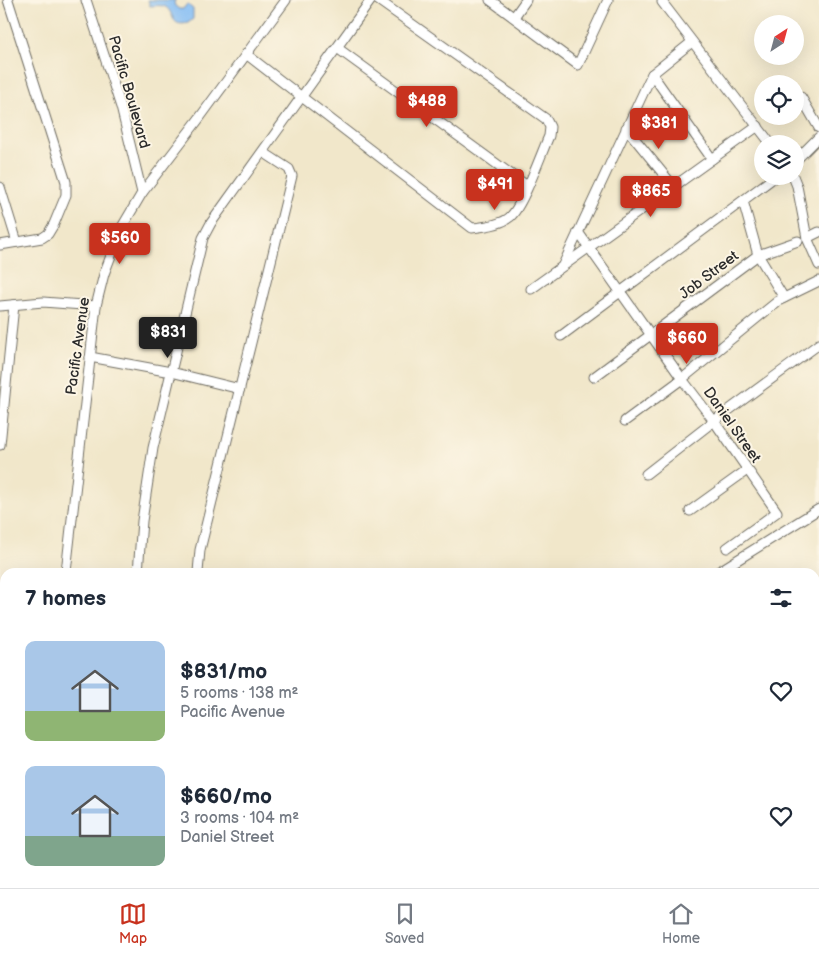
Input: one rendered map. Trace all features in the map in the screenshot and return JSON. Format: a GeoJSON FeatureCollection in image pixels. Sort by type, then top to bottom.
{"type":"FeatureCollection","features":[{"type":"Feature","properties":{"kind":"street"},"geometry":{"type":"LineString","coordinates":[[0,245],[42,238],[48,234],[66,195],[66,182],[8,0]]}},
{"type":"Feature","properties":{"kind":"street","name":"Pacific Boulevard"},"geometry":{"type":"LineString","coordinates":[[86,0],[121,107],[142,193]]}},
{"type":"Feature","properties":{"kind":"street","name":"Pacific Avenue"},"geometry":{"type":"LineString","coordinates":[[66,568],[96,306],[104,274],[122,227],[142,193],[286,0]]}},
{"type":"Feature","properties":{"kind":"street"},"geometry":{"type":"LineString","coordinates":[[138,568],[142,521],[154,448],[170,372],[203,238],[211,223],[371,0]]}},
{"type":"Feature","properties":{"kind":"street"},"geometry":{"type":"LineString","coordinates":[[246,54],[472,228],[484,227],[509,218],[519,207],[550,136],[550,127],[546,119],[378,0]]}},
{"type":"Feature","properties":{"kind":"street"},"geometry":{"type":"LineString","coordinates":[[490,0],[578,65],[608,0]]}},
{"type":"Feature","properties":{"kind":"street"},"geometry":{"type":"LineString","coordinates":[[514,17],[526,0]]}},
{"type":"Feature","properties":{"kind":"street"},"geometry":{"type":"LineString","coordinates":[[662,2],[765,135]]}},
{"type":"Feature","properties":{"kind":"street"},"geometry":{"type":"LineString","coordinates":[[562,267],[652,74],[692,42]]}},
{"type":"Feature","properties":{"kind":"street"},"geometry":{"type":"LineString","coordinates":[[336,49],[340,50],[527,186]]}},
{"type":"Feature","properties":{"kind":"street"},"geometry":{"type":"LineString","coordinates":[[652,74],[712,159]]}},
{"type":"Feature","properties":{"kind":"street"},"geometry":{"type":"LineString","coordinates":[[804,102],[819,128]]}},
{"type":"Feature","properties":{"kind":"street"},"geometry":{"type":"LineString","coordinates":[[531,289],[758,126]]}},
{"type":"Feature","properties":{"kind":"street"},"geometry":{"type":"LineString","coordinates":[[626,128],[674,187]]}},
{"type":"Feature","properties":{"kind":"street"},"geometry":{"type":"LineString","coordinates":[[804,152],[819,136]]}},
{"type":"Feature","properties":{"kind":"street"},"geometry":{"type":"LineString","coordinates":[[198,568],[200,550],[292,176],[289,169],[263,152]]}},
{"type":"Feature","properties":{"kind":"street"},"geometry":{"type":"LineString","coordinates":[[561,336],[764,185]]}},
{"type":"Feature","properties":{"kind":"street"},"geometry":{"type":"LineString","coordinates":[[797,185],[802,239],[819,264]]}},
{"type":"Feature","properties":{"kind":"street"},"geometry":{"type":"LineString","coordinates":[[0,186],[17,242]]}},
{"type":"Feature","properties":{"kind":"street"},"geometry":{"type":"LineString","coordinates":[[743,201],[758,255],[784,298]]}},
{"type":"Feature","properties":{"kind":"street","name":"Daniel Street"},"geometry":{"type":"LineString","coordinates":[[578,232],[777,512],[727,548]]}},
{"type":"Feature","properties":{"kind":"street","name":"Job Street"},"geometry":{"type":"LineString","coordinates":[[594,377],[758,255],[819,232]]}},
{"type":"Feature","properties":{"kind":"street"},"geometry":{"type":"LineString","coordinates":[[625,421],[682,379],[784,298],[819,281]]}},
{"type":"Feature","properties":{"kind":"street"},"geometry":{"type":"LineString","coordinates":[[0,306],[43,302],[96,306]]}},
{"type":"Feature","properties":{"kind":"street"},"geometry":{"type":"LineString","coordinates":[[0,444],[14,305]]}},
{"type":"Feature","properties":{"kind":"street"},"geometry":{"type":"LineString","coordinates":[[646,474],[714,421],[819,344]]}},
{"type":"Feature","properties":{"kind":"street"},"geometry":{"type":"LineString","coordinates":[[90,358],[170,372],[240,389]]}},
{"type":"Feature","properties":{"kind":"street"},"geometry":{"type":"LineString","coordinates":[[690,511],[747,470]]}},
{"type":"Feature","properties":{"kind":"street"},"geometry":{"type":"LineString","coordinates":[[724,568],[819,509]]}},
{"type":"Feature","properties":{"kind":"water"},"geometry":{"type":"Polygon","coordinates":[[[148,0],[176,0],[174,2],[175,6],[179,9],[183,9],[187,4],[193,9],[193,19],[188,23],[177,23],[167,8],[150,6],[148,0]]]}}]}
